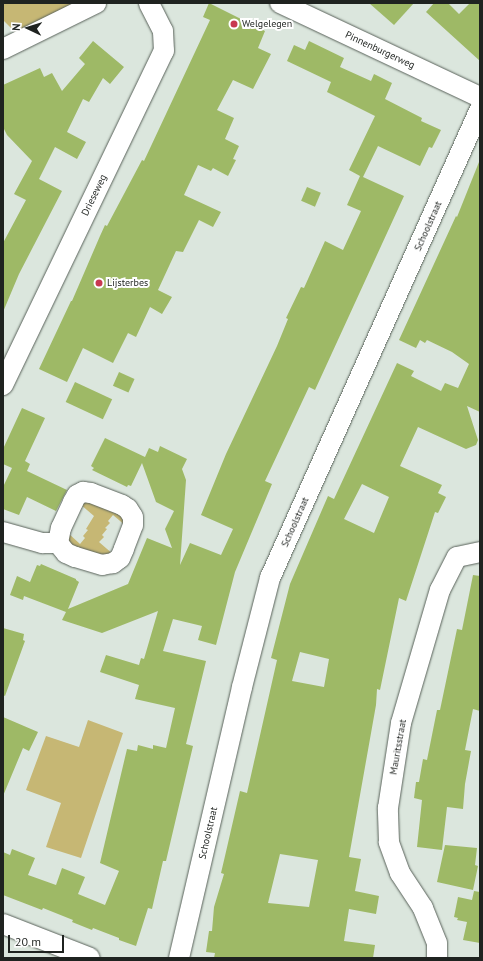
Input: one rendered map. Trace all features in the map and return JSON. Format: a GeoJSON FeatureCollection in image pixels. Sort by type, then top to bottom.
{"type":"FeatureCollection","features":[{"type":"Feature","properties":{"kind":"street"},"geometry":{"type":"LineString","coordinates":[[3,49],[96,3]]}},
{"type":"Feature","properties":{"kind":"street","name":"Drieseweg"},"geometry":{"type":"LineString","coordinates":[[3,385],[164,51],[163,31],[149,3]]}},
{"type":"Feature","properties":{"kind":"street","name":"Pinnenburgerweg"},"geometry":{"type":"LineString","coordinates":[[280,3],[480,97]]}},
{"type":"Feature","properties":{"kind":"street","name":"Schoolstraat"},"geometry":{"type":"LineString","coordinates":[[179,958],[242,687],[270,578],[480,109]]}},
{"type":"Feature","properties":{"kind":"street"},"geometry":{"type":"LineString","coordinates":[[3,532],[42,543],[58,543]]}},
{"type":"Feature","properties":{"kind":"street","name":"Mauritsstraat"},"geometry":{"type":"LineString","coordinates":[[437,958],[437,942],[423,908],[400,873],[389,842],[388,808],[401,723],[440,590],[457,557],[480,552]]}},
{"type":"Feature","properties":{"kind":"street"},"geometry":{"type":"LineString","coordinates":[[3,924],[90,958]]}},
{"type":"Feature","properties":{"kind":"shaded area"},"geometry":{"type":"Polygon","coordinates":[[[3,3],[75,3],[15,32],[3,20],[3,3]]]}},
{"type":"Feature","properties":{"kind":"shaded area"},"geometry":{"type":"Polygon","coordinates":[[[87,499],[122,514],[126,526],[113,515],[108,521],[110,523],[105,528],[107,529],[102,535],[104,537],[99,542],[114,555],[111,557],[69,546],[68,533],[80,544],[85,538],[83,536],[88,530],[86,529],[94,516],[80,504],[87,499]]]}},
{"type":"Feature","properties":{"kind":"shaded area"},"geometry":{"type":"Polygon","coordinates":[[[88,720],[123,733],[81,858],[46,847],[61,803],[26,790],[46,736],[79,747],[88,720]]]}},
{"type":"Feature","properties":{"kind":"building"},"geometry":{"type":"Polygon","coordinates":[[[209,3],[265,31],[258,48],[271,54],[253,89],[233,80],[217,110],[234,118],[225,139],[239,146],[233,159],[236,160],[228,176],[213,168],[211,171],[198,165],[184,195],[221,212],[213,227],[199,220],[183,252],[176,251],[158,290],[172,297],[162,314],[150,307],[136,337],[128,333],[113,363],[83,348],[67,382],[39,369],[72,301],[105,225],[107,226],[142,160],[144,161],[210,20],[203,17],[209,3]]]}},
{"type":"Feature","properties":{"kind":"building"},"geometry":{"type":"Polygon","coordinates":[[[369,3],[414,3],[394,25],[369,3]]]}},
{"type":"Feature","properties":{"kind":"building"},"geometry":{"type":"Polygon","coordinates":[[[434,3],[448,3],[459,14],[470,3],[480,3],[480,61],[426,12],[434,3]]]}},
{"type":"Feature","properties":{"kind":"building"},"geometry":{"type":"Polygon","coordinates":[[[93,41],[124,67],[110,84],[103,78],[89,102],[83,99],[67,132],[86,142],[77,159],[55,147],[39,179],[62,191],[19,274],[3,312],[3,243],[26,200],[14,194],[32,161],[7,135],[3,127],[3,85],[40,68],[44,77],[52,73],[62,91],[85,64],[79,58],[93,41]]]}},
{"type":"Feature","properties":{"kind":"building"},"geometry":{"type":"Polygon","coordinates":[[[309,41],[344,58],[340,67],[371,81],[374,74],[392,83],[385,99],[422,118],[421,121],[441,130],[432,148],[429,147],[420,166],[378,146],[363,177],[404,196],[315,390],[309,387],[265,481],[272,484],[235,572],[216,645],[198,640],[202,626],[173,619],[163,651],[206,661],[186,744],[193,746],[166,861],[163,861],[152,909],[148,908],[136,946],[93,928],[92,930],[72,922],[73,920],[43,908],[42,910],[3,895],[3,852],[10,855],[12,849],[35,858],[28,875],[56,885],[62,868],[85,877],[78,894],[105,905],[119,871],[100,863],[127,749],[137,751],[138,745],[153,749],[153,745],[166,748],[175,708],[135,699],[139,685],[100,672],[106,655],[139,665],[141,658],[144,659],[158,611],[102,633],[62,620],[66,612],[24,596],[23,600],[10,595],[17,576],[30,582],[37,565],[40,566],[41,564],[76,579],[79,582],[68,609],[128,584],[147,538],[172,548],[165,529],[174,511],[156,502],[142,463],[131,486],[128,485],[127,487],[92,470],[94,468],[91,466],[105,438],[145,457],[149,448],[158,452],[160,446],[187,459],[182,469],[186,480],[180,565],[190,543],[221,555],[233,529],[201,515],[226,454],[277,346],[288,319],[286,318],[301,287],[304,288],[325,241],[343,250],[361,211],[347,205],[360,176],[349,170],[375,116],[327,92],[331,82],[287,61],[294,45],[305,50],[309,41]]]}},
{"type":"Feature","properties":{"kind":"building"},"geometry":{"type":"Polygon","coordinates":[[[479,162],[480,412],[467,406],[478,440],[476,445],[466,449],[418,427],[400,466],[442,485],[438,493],[446,497],[438,513],[435,512],[406,601],[399,598],[380,690],[377,689],[376,705],[349,857],[361,859],[355,891],[379,896],[376,914],[349,909],[344,941],[375,945],[373,958],[214,958],[215,953],[206,952],[209,931],[212,931],[214,907],[224,874],[221,873],[240,791],[247,793],[277,660],[271,658],[290,584],[328,496],[334,499],[397,363],[414,371],[411,376],[441,391],[445,383],[458,388],[469,364],[452,352],[427,340],[425,343],[420,340],[416,348],[399,340],[456,216],[457,217],[479,162]],[[362,484],[344,519],[374,533],[389,497],[362,484]],[[300,652],[292,681],[324,687],[329,659],[300,652]],[[280,854],[268,903],[309,907],[318,860],[280,854]]]}},
{"type":"Feature","properties":{"kind":"building"},"geometry":{"type":"Polygon","coordinates":[[[307,187],[321,193],[315,207],[301,201],[307,187]]]}},
{"type":"Feature","properties":{"kind":"building"},"geometry":{"type":"Polygon","coordinates":[[[119,372],[135,379],[128,393],[113,386],[119,372]]]}},
{"type":"Feature","properties":{"kind":"building"},"geometry":{"type":"Polygon","coordinates":[[[75,382],[112,399],[103,419],[66,402],[75,382]]]}},
{"type":"Feature","properties":{"kind":"building"},"geometry":{"type":"Polygon","coordinates":[[[22,408],[45,418],[25,461],[30,464],[27,471],[67,490],[56,511],[27,497],[19,515],[3,509],[3,487],[12,468],[3,464],[3,449],[22,408]]]}},
{"type":"Feature","properties":{"kind":"building"},"geometry":{"type":"Polygon","coordinates":[[[473,575],[480,576],[480,711],[473,709],[465,750],[471,751],[465,784],[463,809],[447,807],[442,850],[417,847],[422,800],[414,798],[416,782],[419,782],[423,759],[427,760],[437,710],[440,710],[457,629],[462,630],[473,575]]]}},
{"type":"Feature","properties":{"kind":"building"},"geometry":{"type":"Polygon","coordinates":[[[3,628],[24,634],[23,640],[25,641],[5,696],[3,695],[3,628]]]}},
{"type":"Feature","properties":{"kind":"building"},"geometry":{"type":"Polygon","coordinates":[[[3,717],[38,732],[29,751],[23,748],[3,796],[3,717]]]}},
{"type":"Feature","properties":{"kind":"building"},"geometry":{"type":"Polygon","coordinates":[[[445,845],[477,848],[475,865],[478,866],[473,890],[437,882],[445,845]]]}},
{"type":"Feature","properties":{"kind":"building"},"geometry":{"type":"Polygon","coordinates":[[[474,891],[480,892],[480,943],[463,940],[467,922],[457,920],[458,918],[454,917],[458,897],[472,900],[474,891]]]}},
{"type":"Feature","properties":{"kind":"place","name":"Welgelegen"},"geometry":{"type":"Point","coordinates":[234,24]}},
{"type":"Feature","properties":{"kind":"place","name":"Lijsterbes"},"geometry":{"type":"Point","coordinates":[99,283]}}]}
